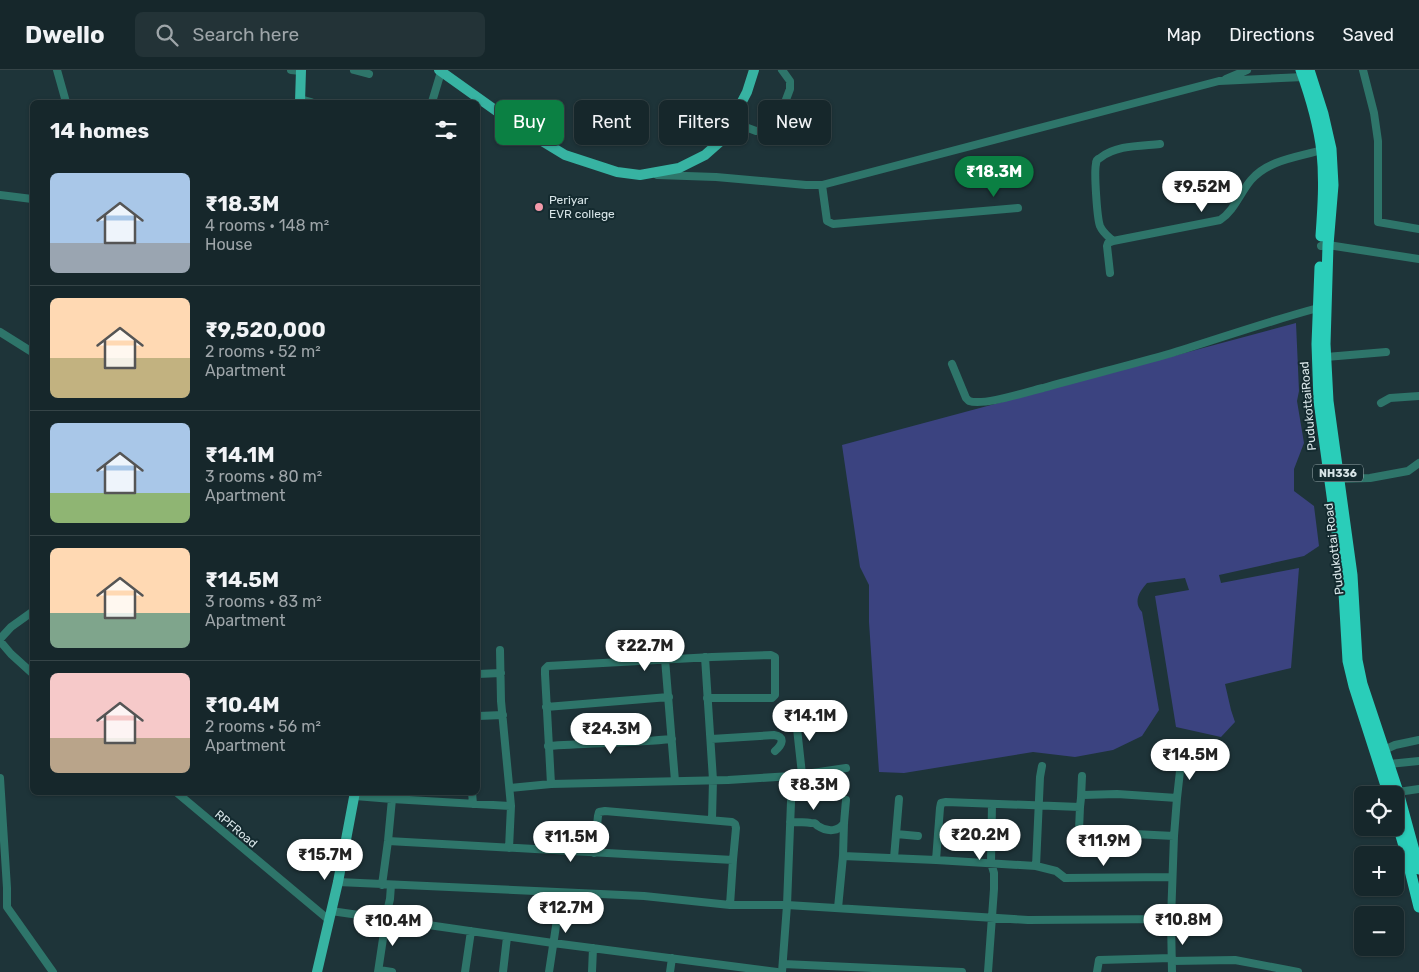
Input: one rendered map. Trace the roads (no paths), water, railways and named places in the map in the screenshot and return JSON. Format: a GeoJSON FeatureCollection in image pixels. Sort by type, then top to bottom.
{"type":"FeatureCollection","features":[{"type":"Feature","properties":{"kind":"highway","name":"NH336"},"geometry":{"type":"LineString","coordinates":[[1305,72],[1322,150],[1324,246]]}},
{"type":"Feature","properties":{"kind":"highway","name":"Pudukottai Road"},"geometry":{"type":"LineString","coordinates":[[1305,72],[1323,114],[1331,149],[1333,185],[1324,246],[1321,313],[1326,357],[1334,479],[1352,575],[1357,660],[1362,684],[1389,764],[1392,786]]}},
{"type":"Feature","properties":{"kind":"highway","name":"PudukottaiRoad"},"geometry":{"type":"LineString","coordinates":[[1321,313],[1316,344],[1319,401],[1334,479],[1343,576],[1348,661],[1354,686],[1390,786]]}},
{"type":"Feature","properties":{"kind":"highway","name":"Pudukottai Road"},"geometry":{"type":"LineString","coordinates":[[1404,815],[1415,836],[1419,869]]}},
{"type":"Feature","properties":{"kind":"highway"},"geometry":{"type":"LineString","coordinates":[[1401,836],[1419,907]]}},
{"type":"Feature","properties":{"kind":"main road"},"geometry":{"type":"LineString","coordinates":[[298,70],[300,100]]}},
{"type":"Feature","properties":{"kind":"main road"},"geometry":{"type":"LineString","coordinates":[[743,100],[754,70]]}},
{"type":"Feature","properties":{"kind":"main road"},"geometry":{"type":"LineString","coordinates":[[441,71],[520,127],[565,155],[617,172],[640,175],[678,168],[705,155],[716,145]]}},
{"type":"Feature","properties":{"kind":"main road"},"geometry":{"type":"LineString","coordinates":[[317,972],[338,882],[355,795]]}},
{"type":"Feature","properties":{"kind":"street"},"geometry":{"type":"LineString","coordinates":[[57,70],[65,100]]}},
{"type":"Feature","properties":{"kind":"street"},"geometry":{"type":"LineString","coordinates":[[354,70],[369,74]]}},
{"type":"Feature","properties":{"kind":"street"},"geometry":{"type":"LineString","coordinates":[[748,128],[756,131],[768,130],[775,126],[778,121],[790,89],[788,76],[782,70]]}},
{"type":"Feature","properties":{"kind":"street"},"geometry":{"type":"LineString","coordinates":[[1219,82],[1247,70]]}},
{"type":"Feature","properties":{"kind":"street"},"geometry":{"type":"LineString","coordinates":[[1364,70],[1378,141],[1378,222],[1419,229]]}},
{"type":"Feature","properties":{"kind":"street"},"geometry":{"type":"LineString","coordinates":[[433,100],[441,71]]}},
{"type":"Feature","properties":{"kind":"street"},"geometry":{"type":"LineString","coordinates":[[640,175],[716,177],[822,185],[1219,82],[1305,72]]}},
{"type":"Feature","properties":{"kind":"street"},"geometry":{"type":"LineString","coordinates":[[1113,240],[1103,233],[1099,220],[1096,162],[1098,158],[1109,152],[1124,148],[1160,144]]}},
{"type":"Feature","properties":{"kind":"street"},"geometry":{"type":"LineString","coordinates":[[1110,273],[1107,246],[1113,240],[1215,222],[1223,218],[1250,181],[1261,170],[1271,164],[1322,150]]}},
{"type":"Feature","properties":{"kind":"street"},"geometry":{"type":"LineString","coordinates":[[1185,182],[1210,177],[1240,196]]}},
{"type":"Feature","properties":{"kind":"street"},"geometry":{"type":"LineString","coordinates":[[822,185],[827,221],[833,224],[1018,208]]}},
{"type":"Feature","properties":{"kind":"street"},"geometry":{"type":"LineString","coordinates":[[0,196],[30,199]]}},
{"type":"Feature","properties":{"kind":"street"},"geometry":{"type":"LineString","coordinates":[[1324,246],[1419,259]]}},
{"type":"Feature","properties":{"kind":"street"},"geometry":{"type":"LineString","coordinates":[[952,364],[966,398],[969,401],[979,402],[998,399],[1102,372],[1245,330],[1321,313]]}},
{"type":"Feature","properties":{"kind":"street"},"geometry":{"type":"LineString","coordinates":[[0,332],[30,350]]}},
{"type":"Feature","properties":{"kind":"street"},"geometry":{"type":"LineString","coordinates":[[1326,357],[1386,352]]}},
{"type":"Feature","properties":{"kind":"street"},"geometry":{"type":"LineString","coordinates":[[1381,404],[1390,398],[1419,396]]}},
{"type":"Feature","properties":{"kind":"street"},"geometry":{"type":"LineString","coordinates":[[1334,479],[1370,478],[1408,471],[1419,464]]}},
{"type":"Feature","properties":{"kind":"street"},"geometry":{"type":"LineString","coordinates":[[30,613],[11,627],[0,640],[11,654],[30,671]]}},
{"type":"Feature","properties":{"kind":"street"},"geometry":{"type":"LineString","coordinates":[[500,650],[503,715],[511,806],[509,848]]}},
{"type":"Feature","properties":{"kind":"street"},"geometry":{"type":"LineString","coordinates":[[551,784],[545,674],[545,669],[548,666],[704,657],[771,655],[775,657],[775,695],[772,698],[707,698]]}},
{"type":"Feature","properties":{"kind":"street"},"geometry":{"type":"LineString","coordinates":[[704,657],[711,739],[712,819]]}},
{"type":"Feature","properties":{"kind":"street"},"geometry":{"type":"LineString","coordinates":[[665,660],[675,781]]}},
{"type":"Feature","properties":{"kind":"street"},"geometry":{"type":"LineString","coordinates":[[480,674],[501,673]]}},
{"type":"Feature","properties":{"kind":"street"},"geometry":{"type":"LineString","coordinates":[[546,707],[669,697]]}},
{"type":"Feature","properties":{"kind":"street"},"geometry":{"type":"LineString","coordinates":[[802,774],[795,710],[801,707],[814,708]]}},
{"type":"Feature","properties":{"kind":"street"},"geometry":{"type":"LineString","coordinates":[[480,716],[503,715]]}},
{"type":"Feature","properties":{"kind":"street"},"geometry":{"type":"LineString","coordinates":[[711,739],[779,736],[782,743],[775,751]]}},
{"type":"Feature","properties":{"kind":"street"},"geometry":{"type":"LineString","coordinates":[[548,746],[638,743],[672,739]]}},
{"type":"Feature","properties":{"kind":"street"},"geometry":{"type":"LineString","coordinates":[[1384,750],[1396,745],[1419,740]]}},
{"type":"Feature","properties":{"kind":"street"},"geometry":{"type":"LineString","coordinates":[[1389,764],[1419,761]]}},
{"type":"Feature","properties":{"kind":"street"},"geometry":{"type":"LineString","coordinates":[[1172,972],[1170,920],[1174,836],[1181,762]]}},
{"type":"Feature","properties":{"kind":"street"},"geometry":{"type":"LineString","coordinates":[[1036,866],[1042,766]]}},
{"type":"Feature","properties":{"kind":"street"},"geometry":{"type":"LineString","coordinates":[[510,788],[551,784],[792,776],[846,768]]}},
{"type":"Feature","properties":{"kind":"street"},"geometry":{"type":"LineString","coordinates":[[792,776],[787,905],[782,968],[962,972]]}},
{"type":"Feature","properties":{"kind":"street"},"geometry":{"type":"LineString","coordinates":[[1082,776],[1079,830],[1081,836],[1086,838],[1134,834],[1174,836]]}},
{"type":"Feature","properties":{"kind":"street"},"geometry":{"type":"LineString","coordinates":[[0,778],[7,907],[53,972]]}},
{"type":"Feature","properties":{"kind":"street"},"geometry":{"type":"LineString","coordinates":[[1404,792],[1419,789]]}},
{"type":"Feature","properties":{"kind":"street"},"geometry":{"type":"LineString","coordinates":[[1081,798],[1083,795],[1117,794],[1177,798]]}},
{"type":"Feature","properties":{"kind":"street","name":"RPFRoad"},"geometry":{"type":"LineString","coordinates":[[180,795],[330,915]]}},
{"type":"Feature","properties":{"kind":"street"},"geometry":{"type":"LineString","coordinates":[[368,795],[511,806]]}},
{"type":"Feature","properties":{"kind":"street"},"geometry":{"type":"LineString","coordinates":[[472,795],[473,804]]}},
{"type":"Feature","properties":{"kind":"street"},"geometry":{"type":"LineString","coordinates":[[382,885],[395,797]]}},
{"type":"Feature","properties":{"kind":"street"},"geometry":{"type":"LineString","coordinates":[[894,858],[899,799]]}},
{"type":"Feature","properties":{"kind":"street"},"geometry":{"type":"LineString","coordinates":[[838,908],[846,800]]}},
{"type":"Feature","properties":{"kind":"street"},"geometry":{"type":"LineString","coordinates":[[936,860],[941,803],[1080,808]]}},
{"type":"Feature","properties":{"kind":"street"},"geometry":{"type":"LineString","coordinates":[[988,972],[993,918],[994,873],[991,864],[992,804]]}},
{"type":"Feature","properties":{"kind":"street"},"geometry":{"type":"LineString","coordinates":[[594,853],[598,816],[601,811],[728,821],[735,824],[730,905]]}},
{"type":"Feature","properties":{"kind":"street"},"geometry":{"type":"LineString","coordinates":[[790,822],[814,823],[820,828],[829,830],[837,830],[844,823]]}},
{"type":"Feature","properties":{"kind":"street"},"geometry":{"type":"LineString","coordinates":[[896,834],[918,836]]}},
{"type":"Feature","properties":{"kind":"street"},"geometry":{"type":"LineString","coordinates":[[388,841],[733,860]]}},
{"type":"Feature","properties":{"kind":"street"},"geometry":{"type":"LineString","coordinates":[[843,856],[1036,866],[1056,871],[1065,878],[1172,877]]}},
{"type":"Feature","properties":{"kind":"street"},"geometry":{"type":"LineString","coordinates":[[338,882],[644,896],[730,905],[787,905],[1028,920],[1170,920]]}},
{"type":"Feature","properties":{"kind":"street"},"geometry":{"type":"LineString","coordinates":[[391,885],[378,971],[392,972]]}},
{"type":"Feature","properties":{"kind":"street"},"geometry":{"type":"LineString","coordinates":[[549,972],[561,893]]}},
{"type":"Feature","properties":{"kind":"street"},"geometry":{"type":"LineString","coordinates":[[330,915],[386,919],[777,972]]}},
{"type":"Feature","properties":{"kind":"street"},"geometry":{"type":"LineString","coordinates":[[466,972],[471,931]]}},
{"type":"Feature","properties":{"kind":"street"},"geometry":{"type":"LineString","coordinates":[[503,972],[507,936]]}},
{"type":"Feature","properties":{"kind":"street"},"geometry":{"type":"LineString","coordinates":[[592,972],[593,948]]}},
{"type":"Feature","properties":{"kind":"street"},"geometry":{"type":"LineString","coordinates":[[670,972],[672,958]]}},
{"type":"Feature","properties":{"kind":"street"},"geometry":{"type":"LineString","coordinates":[[1097,972],[1099,960],[1235,960],[1298,972]]}},
{"type":"Feature","properties":{"kind":"water"},"geometry":{"type":"Polygon","coordinates":[[[1296,323],[1299,391],[1297,401],[1304,443],[1294,469],[1294,491],[1314,506],[1319,546],[1304,556],[1219,575],[1221,583],[1299,568],[1291,668],[1225,684],[1235,722],[1221,737],[1176,727],[1155,596],[1189,590],[1185,578],[1147,583],[1138,597],[1138,605],[1142,612],[1159,710],[1142,736],[1113,750],[1075,757],[1033,752],[904,773],[879,772],[869,622],[869,585],[860,567],[842,445],[1296,323]]]}},
{"type":"Feature","properties":{"kind":"place","name":"Periyar EVR college"},"geometry":{"type":"Point","coordinates":[539,207]}}]}
